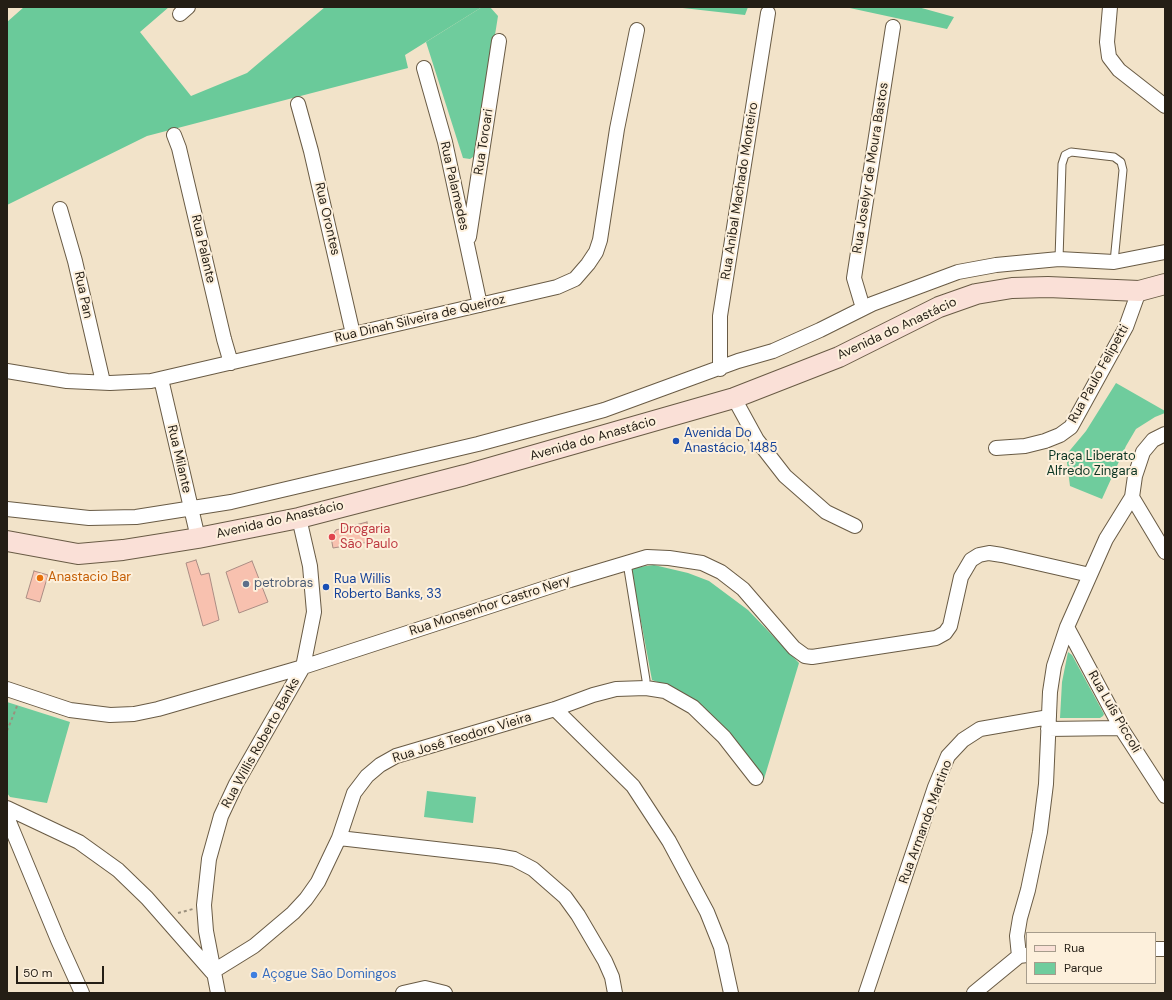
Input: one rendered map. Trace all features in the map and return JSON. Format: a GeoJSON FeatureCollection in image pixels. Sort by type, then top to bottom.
{"type":"FeatureCollection","features":[{"type":"Feature","properties":{"kind":"main road","name":"Avenida do Anastácio"},"geometry":{"type":"LineString","coordinates":[[7,541],[78,554],[123,550],[198,538],[299,518],[465,475],[734,398],[839,357],[939,307],[976,294],[1012,288],[1048,287],[1139,291],[1165,284]]}},
{"type":"Feature","properties":{"kind":"street"},"geometry":{"type":"LineString","coordinates":[[1110,7],[1107,42],[1109,57],[1119,70],[1165,106]]}},
{"type":"Feature","properties":{"kind":"street","name":"Rua Anibal Machado Monteiro"},"geometry":{"type":"LineString","coordinates":[[720,369],[720,316],[768,13]]}},
{"type":"Feature","properties":{"kind":"street","name":"Rua Joselyr de Moura Bastos"},"geometry":{"type":"LineString","coordinates":[[863,308],[854,278],[893,27]]}},
{"type":"Feature","properties":{"kind":"street","name":"Rua Dinah Silveira de Queiroz"},"geometry":{"type":"LineString","coordinates":[[7,371],[67,381],[150,381],[557,287],[575,279],[596,252],[600,240],[617,129],[637,30]]}},
{"type":"Feature","properties":{"kind":"street","name":"Rua Toroari"},"geometry":{"type":"LineString","coordinates":[[468,243],[499,42]]}},
{"type":"Feature","properties":{"kind":"street","name":"Rua Palamedes"},"geometry":{"type":"LineString","coordinates":[[424,68],[445,142],[480,304]]}},
{"type":"Feature","properties":{"kind":"street","name":"Rua Orontes"},"geometry":{"type":"LineString","coordinates":[[298,104],[311,151],[353,334]]}},
{"type":"Feature","properties":{"kind":"street","name":"Rua Palante"},"geometry":{"type":"LineString","coordinates":[[174,135],[183,162],[224,339],[231,362]]}},
{"type":"Feature","properties":{"kind":"street","name":"Rua Pan"},"geometry":{"type":"LineString","coordinates":[[60,209],[75,261],[102,382]]}},
{"type":"Feature","properties":{"kind":"street","name":"Avenida do Anastácio"},"geometry":{"type":"LineString","coordinates":[[7,509],[89,518],[136,517],[239,500],[478,444],[553,425],[618,405],[773,351],[820,330],[863,308],[909,289],[958,272],[996,265],[1059,259],[1114,262],[1165,252]]}},
{"type":"Feature","properties":{"kind":"street","name":"Rua Paulo Felipetti"},"geometry":{"type":"LineString","coordinates":[[996,448],[1025,446],[1045,441],[1060,435],[1071,427],[1126,328],[1139,291]]}},
{"type":"Feature","properties":{"kind":"street","name":"Rua Milante"},"geometry":{"type":"LineString","coordinates":[[161,379],[198,538]]}},
{"type":"Feature","properties":{"kind":"street"},"geometry":{"type":"LineString","coordinates":[[734,398],[757,440],[785,476],[826,512],[855,526]]}},
{"type":"Feature","properties":{"kind":"street"},"geometry":{"type":"LineString","coordinates":[[974,993],[1023,956],[1018,936],[1020,918],[1028,890],[1040,832],[1046,784],[1048,723],[1054,666],[1067,627],[1106,539],[1132,497],[1135,476],[1142,452],[1153,440],[1165,434]]}},
{"type":"Feature","properties":{"kind":"street"},"geometry":{"type":"LineString","coordinates":[[1132,497],[1165,552]]}},
{"type":"Feature","properties":{"kind":"street","name":"Rua Willis Roberto Banks"},"geometry":{"type":"LineString","coordinates":[[218,993],[212,972],[204,905],[208,858],[221,816],[240,778],[303,668],[314,612],[310,566],[299,518]]}},
{"type":"Feature","properties":{"kind":"street","name":"Rua Monsenhor Castro Nery"},"geometry":{"type":"LineString","coordinates":[[7,689],[23,693],[70,710],[110,715],[134,714],[158,709],[303,668],[570,580],[647,557],[668,558],[702,563],[721,572],[743,589],[794,648],[805,656],[818,656],[853,649],[936,638],[945,633],[950,626],[962,577],[972,560],[979,555],[989,553],[1002,555],[1090,575]]}},
{"type":"Feature","properties":{"kind":"street","name":"Rua Luís Piccoli"},"geometry":{"type":"LineString","coordinates":[[1067,627],[1121,728],[1165,796]]}},
{"type":"Feature","properties":{"kind":"street","name":"Rua José Teodoro Vieira"},"geometry":{"type":"LineString","coordinates":[[212,972],[254,946],[293,913],[318,882],[340,838],[354,793],[367,776],[380,765],[396,756],[555,709],[593,695],[616,689],[633,688],[665,691],[693,707],[724,736],[756,778]]}},
{"type":"Feature","properties":{"kind":"street"},"geometry":{"type":"LineString","coordinates":[[555,709],[632,786],[656,821],[706,912],[721,947],[731,993]]}},
{"type":"Feature","properties":{"kind":"street","name":"Rua Armando Martino"},"geometry":{"type":"LineString","coordinates":[[866,993],[935,787],[948,756],[963,740],[980,729],[1048,723],[1121,728]]}},
{"type":"Feature","properties":{"kind":"street"},"geometry":{"type":"LineString","coordinates":[[7,808],[85,846],[118,870],[147,898],[212,972]]}},
{"type":"Feature","properties":{"kind":"street"},"geometry":{"type":"LineString","coordinates":[[7,817],[58,940],[82,993]]}},
{"type":"Feature","properties":{"kind":"street"},"geometry":{"type":"LineString","coordinates":[[340,838],[496,856],[514,859],[533,869],[565,897],[578,915],[605,961],[612,976],[615,993]]}},
{"type":"Feature","properties":{"kind":"street"},"geometry":{"type":"LineString","coordinates":[[403,993],[425,988],[445,993]]}},
{"type":"Feature","properties":{"kind":"lane"},"geometry":{"type":"LineString","coordinates":[[1059,259],[1062,164],[1065,155],[1072,152],[1114,157],[1121,162],[1123,170],[1114,262]]}},
{"type":"Feature","properties":{"kind":"lane"},"geometry":{"type":"LineString","coordinates":[[628,569],[646,680]]}},
{"type":"Feature","properties":{"kind":"path"},"geometry":{"type":"LineString","coordinates":[[7,731],[23,693]]}},
{"type":"Feature","properties":{"kind":"path"},"geometry":{"type":"LineString","coordinates":[[164,918],[204,905]]}},
{"type":"Feature","properties":{"kind":"green space"},"geometry":{"type":"Polygon","coordinates":[[[24,7],[169,7],[140,32],[191,96],[247,73],[325,7],[482,7],[405,55],[408,68],[147,136],[7,205],[7,22],[24,7]]]}},
{"type":"Feature","properties":{"kind":"green space"},"geometry":{"type":"Polygon","coordinates":[[[482,7],[490,7],[498,16],[476,155],[470,159],[463,158],[426,42],[482,7]]]}},
{"type":"Feature","properties":{"kind":"green space"},"geometry":{"type":"Polygon","coordinates":[[[674,7],[748,7],[745,15],[674,7]]]}},
{"type":"Feature","properties":{"kind":"green space"},"geometry":{"type":"Polygon","coordinates":[[[845,7],[918,7],[954,17],[947,29],[845,7]]]}},
{"type":"Feature","properties":{"kind":"green space","name":"Praça Liberato Alfredo Zingara"},"geometry":{"type":"Polygon","coordinates":[[[1116,383],[1165,411],[1165,413],[1155,417],[1136,429],[1126,446],[1102,499],[1070,486],[1066,455],[1086,431],[1116,383]]]}},
{"type":"Feature","properties":{"kind":"green space"},"geometry":{"type":"Polygon","coordinates":[[[654,565],[688,573],[709,581],[748,610],[799,663],[764,779],[757,770],[671,687],[652,680],[631,568],[654,565]]]}},
{"type":"Feature","properties":{"kind":"green space"},"geometry":{"type":"Polygon","coordinates":[[[1068,652],[1072,655],[1104,714],[1100,718],[1060,718],[1062,682],[1068,652]]]}},
{"type":"Feature","properties":{"kind":"green space"},"geometry":{"type":"Polygon","coordinates":[[[7,702],[70,722],[47,803],[10,797],[7,793],[7,702]]]}},
{"type":"Feature","properties":{"kind":"green space"},"geometry":{"type":"Polygon","coordinates":[[[427,791],[476,797],[473,823],[424,817],[427,791]]]}},
{"type":"Feature","properties":{"kind":"building"},"geometry":{"type":"Polygon","coordinates":[[[367,522],[369,542],[333,548],[331,537],[336,530],[367,522]]]}},
{"type":"Feature","properties":{"kind":"building"},"geometry":{"type":"Polygon","coordinates":[[[196,560],[201,575],[209,573],[219,620],[203,626],[186,563],[196,560]]]}},
{"type":"Feature","properties":{"kind":"building","name":"petrobras"},"geometry":{"type":"Polygon","coordinates":[[[252,561],[268,602],[239,613],[226,572],[252,561]]]}},
{"type":"Feature","properties":{"kind":"building"},"geometry":{"type":"Polygon","coordinates":[[[34,571],[48,575],[40,602],[26,598],[34,571]]]}},
{"type":"Feature","properties":{"kind":"place","name":"Avenida Do Anastácio, 1485"},"geometry":{"type":"Point","coordinates":[676,441]}},
{"type":"Feature","properties":{"kind":"place","name":"Drogaria São Paulo"},"geometry":{"type":"Point","coordinates":[332,537]}},
{"type":"Feature","properties":{"kind":"place","name":"Anastacio Bar"},"geometry":{"type":"Point","coordinates":[40,578]}},
{"type":"Feature","properties":{"kind":"place","name":"petrobras"},"geometry":{"type":"Point","coordinates":[246,584]}},
{"type":"Feature","properties":{"kind":"place","name":"Rua Willis Roberto Banks, 33"},"geometry":{"type":"Point","coordinates":[326,587]}},
{"type":"Feature","properties":{"kind":"place","name":"Açogue São Domingos"},"geometry":{"type":"Point","coordinates":[254,975]}}]}
